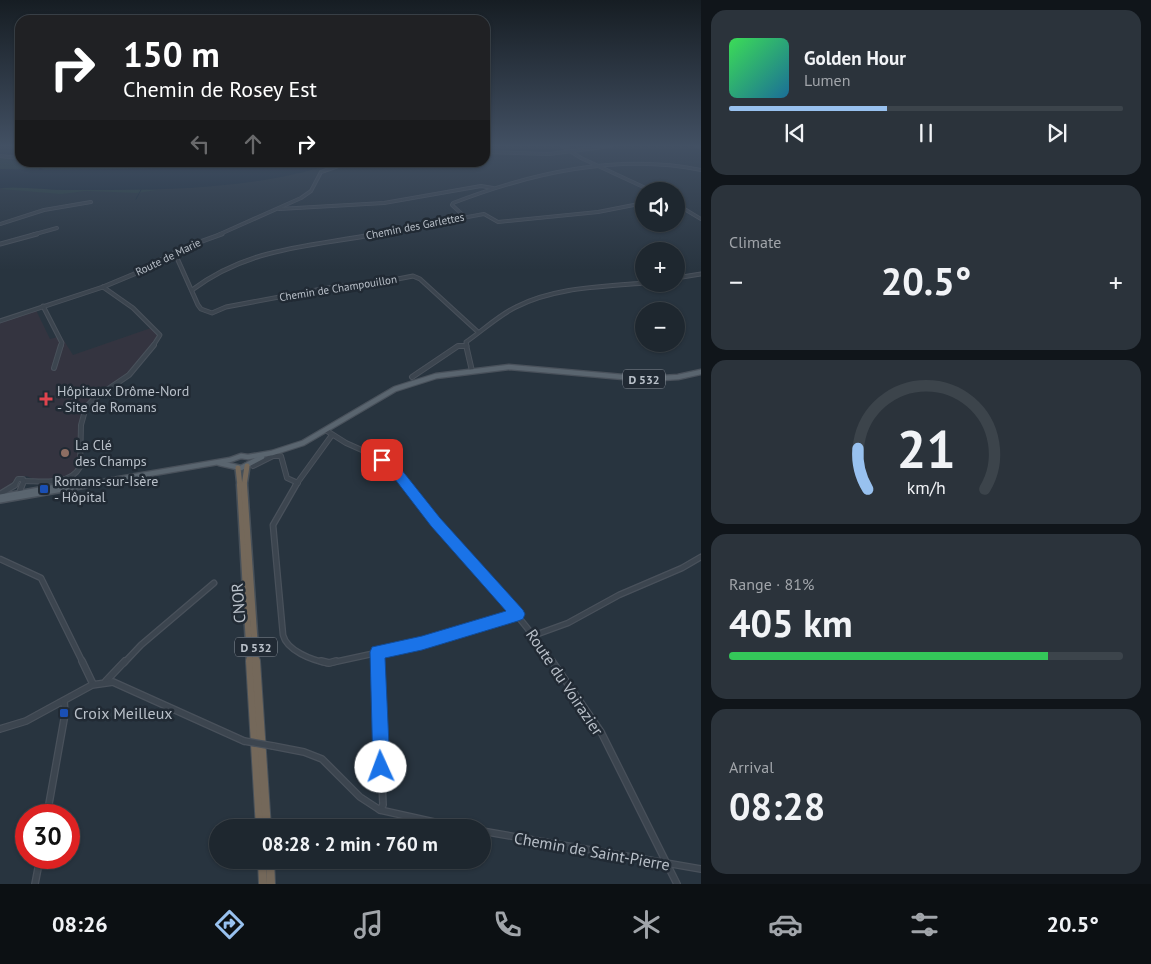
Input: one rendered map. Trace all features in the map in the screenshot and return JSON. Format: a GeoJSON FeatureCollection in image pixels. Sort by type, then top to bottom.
{"type":"FeatureCollection","features":[{"type":"Feature","properties":{"kind":"highway","name":"CNOR"},"geometry":{"type":"LineString","coordinates":[[250,465],[244,480],[267,819]]}},
{"type":"Feature","properties":{"kind":"highway","name":"CNOR"},"geometry":{"type":"LineString","coordinates":[[236,467],[240,476],[259,819]]}},
{"type":"Feature","properties":{"kind":"highway"},"geometry":{"type":"LineString","coordinates":[[263,869],[264,884]]}},
{"type":"Feature","properties":{"kind":"highway"},"geometry":{"type":"LineString","coordinates":[[270,869],[271,884]]}},
{"type":"Feature","properties":{"kind":"main road","name":"D 532"},"geometry":{"type":"LineString","coordinates":[[248,457],[303,443],[327,431],[404,385],[436,376],[520,367],[646,379],[678,377],[701,372]]}},
{"type":"Feature","properties":{"kind":"main road","name":"D 532"},"geometry":{"type":"LineString","coordinates":[[250,465],[272,452]]}},
{"type":"Feature","properties":{"kind":"main road"},"geometry":{"type":"LineString","coordinates":[[0,498],[208,464],[240,456],[248,457],[250,465],[236,467],[208,464]]}},
{"type":"Feature","properties":{"kind":"main road"},"geometry":{"type":"LineString","coordinates":[[234,459],[236,467]]}},
{"type":"Feature","properties":{"kind":"main road"},"geometry":{"type":"LineString","coordinates":[[0,498],[20,494]]}},
{"type":"Feature","properties":{"kind":"street","name":"Route de Marie"},"geometry":{"type":"LineString","coordinates":[[0,320],[139,272],[183,248],[229,231],[307,195],[313,187]]}},
{"type":"Feature","properties":{"kind":"street"},"geometry":{"type":"LineString","coordinates":[[274,209],[384,203],[474,187]]}},
{"type":"Feature","properties":{"kind":"street"},"geometry":{"type":"LineString","coordinates":[[489,187],[493,188]]}},
{"type":"Feature","properties":{"kind":"street"},"geometry":{"type":"LineString","coordinates":[[465,217],[452,203],[493,188]]}},
{"type":"Feature","properties":{"kind":"street"},"geometry":{"type":"LineString","coordinates":[[0,224],[26,212],[40,212],[57,207],[91,202]]}},
{"type":"Feature","properties":{"kind":"street","name":"Chemin des Garlettes"},"geometry":{"type":"LineString","coordinates":[[192,290],[211,276],[241,262],[276,251],[465,217],[487,215],[498,222],[598,212],[635,205]]}},
{"type":"Feature","properties":{"kind":"street"},"geometry":{"type":"LineString","coordinates":[[685,209],[701,219]]}},
{"type":"Feature","properties":{"kind":"street"},"geometry":{"type":"LineString","coordinates":[[0,244],[57,228]]}},
{"type":"Feature","properties":{"kind":"street","name":"Chemin de Champouillon"},"geometry":{"type":"LineString","coordinates":[[183,248],[184,250],[177,255],[177,258],[201,309],[214,313],[226,307],[322,289],[341,286],[362,286],[413,276],[420,279],[478,332]]}},
{"type":"Feature","properties":{"kind":"street"},"geometry":{"type":"LineString","coordinates":[[685,277],[701,274]]}},
{"type":"Feature","properties":{"kind":"street"},"geometry":{"type":"LineString","coordinates":[[465,346],[469,339],[515,307],[558,292],[635,284]]}},
{"type":"Feature","properties":{"kind":"street"},"geometry":{"type":"LineString","coordinates":[[0,498],[19,483],[66,479],[76,474],[80,467],[83,412],[93,401],[117,386],[139,367],[150,353],[160,335],[133,308],[103,286]]}},
{"type":"Feature","properties":{"kind":"street"},"geometry":{"type":"LineString","coordinates":[[43,306],[62,343],[54,368]]}},
{"type":"Feature","properties":{"kind":"street"},"geometry":{"type":"LineString","coordinates":[[412,377],[458,346],[465,346]]}},
{"type":"Feature","properties":{"kind":"street"},"geometry":{"type":"LineString","coordinates":[[465,346],[470,354],[472,371]]}},
{"type":"Feature","properties":{"kind":"street","name":"Route du Voirazier"},"geometry":{"type":"LineString","coordinates":[[327,431],[393,467],[435,522],[535,635],[601,732],[666,864],[678,884]]}},
{"type":"Feature","properties":{"kind":"street"},"geometry":{"type":"LineString","coordinates":[[332,435],[287,498],[273,527],[283,637],[286,643],[322,662],[329,663],[422,643],[518,614]]}},
{"type":"Feature","properties":{"kind":"street"},"geometry":{"type":"LineString","coordinates":[[250,465],[274,456],[281,456],[287,478],[298,483]]}},
{"type":"Feature","properties":{"kind":"street"},"geometry":{"type":"LineString","coordinates":[[19,483],[20,494]]}},
{"type":"Feature","properties":{"kind":"street"},"geometry":{"type":"LineString","coordinates":[[19,483],[20,494]]}},
{"type":"Feature","properties":{"kind":"street"},"geometry":{"type":"LineString","coordinates":[[535,635],[568,623],[619,595],[682,568],[701,557]]}},
{"type":"Feature","properties":{"kind":"street"},"geometry":{"type":"LineString","coordinates":[[0,559],[13,567],[35,573],[41,578],[92,684]]}},
{"type":"Feature","properties":{"kind":"street"},"geometry":{"type":"LineString","coordinates":[[106,681],[141,646],[214,583]]}},
{"type":"Feature","properties":{"kind":"street"},"geometry":{"type":"LineString","coordinates":[[377,652],[383,805],[380,810]]}},
{"type":"Feature","properties":{"kind":"street"},"geometry":{"type":"LineString","coordinates":[[0,730],[25,721],[92,684],[106,681],[113,682],[244,741],[304,752],[322,759],[360,797],[380,810],[420,819]]}},
{"type":"Feature","properties":{"kind":"street"},"geometry":{"type":"LineString","coordinates":[[50,804],[65,714],[64,700]]}},
{"type":"Feature","properties":{"kind":"street","name":"Chemin de Saint-Pierre"},"geometry":{"type":"LineString","coordinates":[[491,834],[701,869]]}},
{"type":"Feature","properties":{"kind":"street"},"geometry":{"type":"LineString","coordinates":[[35,884],[38,869]]}},
{"type":"Feature","properties":{"kind":"shaded area"},"geometry":{"type":"Polygon","coordinates":[[[21,187],[199,187],[170,189],[60,190],[21,187]]]}},
{"type":"Feature","properties":{"kind":"shaded area","name":"Hôpitaux Drôme-Nord - Site de Romans"},"geometry":{"type":"Polygon","coordinates":[[[36,310],[50,339],[61,336],[73,355],[151,328],[159,335],[149,351],[126,377],[89,402],[81,413],[77,471],[65,478],[37,480],[26,476],[17,477],[0,492],[0,323],[36,310]]]}},
{"type":"Feature","properties":{"kind":"green space"},"geometry":{"type":"Polygon","coordinates":[[[16,187],[65,190],[157,190],[137,193],[86,191],[61,194],[0,189],[16,187]]]}},
{"type":"Feature","properties":{"kind":"waterway"},"geometry":{"type":"LineString","coordinates":[[136,199],[142,188]]}},
{"type":"Feature","properties":{"kind":"place","name":"Hôpitaux Drôme-Nord - Site de Romans"},"geometry":{"type":"Point","coordinates":[46,399]}},
{"type":"Feature","properties":{"kind":"place","name":"La Clé des Champs"},"geometry":{"type":"Point","coordinates":[65,453]}},
{"type":"Feature","properties":{"kind":"place","name":"Romans-sur-Isère - Hôpital"},"geometry":{"type":"Point","coordinates":[44,489]}},
{"type":"Feature","properties":{"kind":"place","name":"Croix Meilleux"},"geometry":{"type":"Point","coordinates":[64,713]}},
{"type":"Feature","properties":{"kind":"route"},"geometry":{"type":"LineString","coordinates":[[381,767],[377,652],[422,643],[518,614],[435,522],[393,467],[382,460]]}}]}
